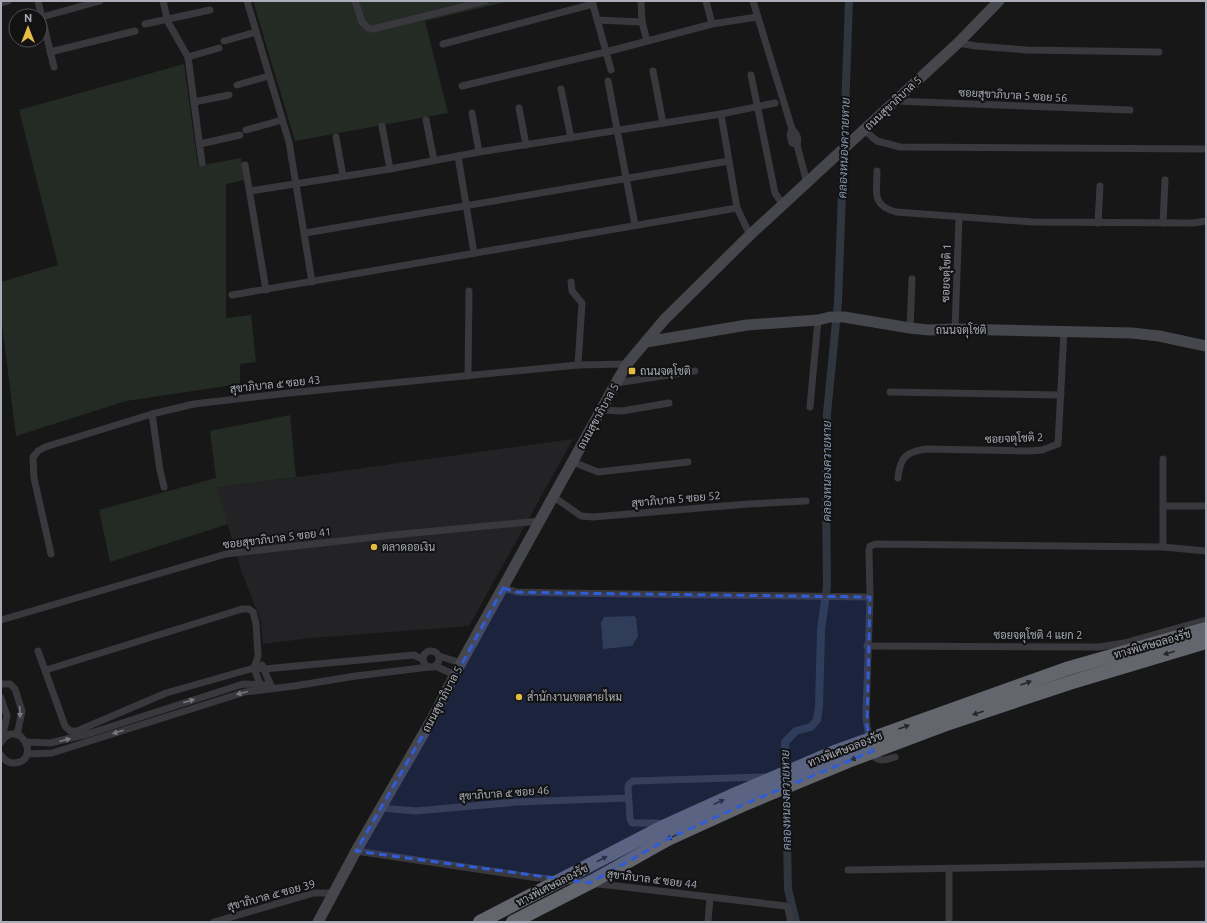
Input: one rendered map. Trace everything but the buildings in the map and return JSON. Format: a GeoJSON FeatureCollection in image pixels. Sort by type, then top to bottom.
{"type":"FeatureCollection","features":[{"type":"Feature","properties":{"kind":"highway","name":"ทางพิเศษฉลองรัช"},"geometry":{"type":"LineString","coordinates":[[480,922],[661,828],[837,750],[1066,669],[1206,629]]}},
{"type":"Feature","properties":{"kind":"highway","name":"ทางพิเศษฉลองรัช"},"geometry":{"type":"LineString","coordinates":[[514,922],[593,881],[668,839],[747,802],[848,761],[948,723],[1039,693],[1206,642]]}},
{"type":"Feature","properties":{"kind":"main road","name":"ถนนสุขาภิบาล 5"},"geometry":{"type":"LineString","coordinates":[[318,922],[356,851],[432,719],[461,663],[627,364],[664,320],[750,235],[958,42],[999,1]]}},
{"type":"Feature","properties":{"kind":"main road","name":"ถนนจตุโชติ"},"geometry":{"type":"LineString","coordinates":[[646,342],[747,325],[844,317],[928,330],[1132,333],[1159,336],[1206,346]]}},
{"type":"Feature","properties":{"kind":"street"},"geometry":{"type":"LineString","coordinates":[[1,3],[8,1]]}},
{"type":"Feature","properties":{"kind":"street"},"geometry":{"type":"LineString","coordinates":[[48,15],[100,1]]}},
{"type":"Feature","properties":{"kind":"street"},"geometry":{"type":"LineString","coordinates":[[163,1],[168,19],[188,57],[202,163]]}},
{"type":"Feature","properties":{"kind":"street"},"geometry":{"type":"LineString","coordinates":[[247,1],[288,142],[305,233],[312,282]]}},
{"type":"Feature","properties":{"kind":"street"},"geometry":{"type":"LineString","coordinates":[[355,1],[362,22],[368,28],[373,29],[485,1]]}},
{"type":"Feature","properties":{"kind":"street"},"geometry":{"type":"LineString","coordinates":[[641,1],[642,22],[647,41]]}},
{"type":"Feature","properties":{"kind":"street"},"geometry":{"type":"LineString","coordinates":[[706,1],[712,24]]}},
{"type":"Feature","properties":{"kind":"street"},"geometry":{"type":"LineString","coordinates":[[753,1],[792,129],[797,133],[798,140],[796,145],[807,183]]}},
{"type":"Feature","properties":{"kind":"street"},"geometry":{"type":"LineString","coordinates":[[443,44],[593,2],[611,70]]}},
{"type":"Feature","properties":{"kind":"street"},"geometry":{"type":"LineString","coordinates":[[145,24],[210,10]]}},
{"type":"Feature","properties":{"kind":"street"},"geometry":{"type":"LineString","coordinates":[[462,86],[606,52],[712,24],[757,17]]}},
{"type":"Feature","properties":{"kind":"street"},"geometry":{"type":"LineString","coordinates":[[597,20],[642,22]]}},
{"type":"Feature","properties":{"kind":"street"},"geometry":{"type":"LineString","coordinates":[[50,52],[135,31]]}},
{"type":"Feature","properties":{"kind":"street"},"geometry":{"type":"LineString","coordinates":[[224,41],[256,32]]}},
{"type":"Feature","properties":{"kind":"street"},"geometry":{"type":"LineString","coordinates":[[958,42],[976,46],[1027,50],[1159,52]]}},
{"type":"Feature","properties":{"kind":"street"},"geometry":{"type":"LineString","coordinates":[[48,43],[54,66]]}},
{"type":"Feature","properties":{"kind":"street"},"geometry":{"type":"LineString","coordinates":[[188,57],[219,48]]}},
{"type":"Feature","properties":{"kind":"street"},"geometry":{"type":"LineString","coordinates":[[653,71],[663,123]]}},
{"type":"Feature","properties":{"kind":"street"},"geometry":{"type":"LineString","coordinates":[[751,75],[774,193],[783,205]]}},
{"type":"Feature","properties":{"kind":"street"},"geometry":{"type":"LineString","coordinates":[[237,85],[268,76]]}},
{"type":"Feature","properties":{"kind":"street"},"geometry":{"type":"LineString","coordinates":[[608,80],[635,225]]}},
{"type":"Feature","properties":{"kind":"street"},"geometry":{"type":"LineString","coordinates":[[561,89],[571,138]]}},
{"type":"Feature","properties":{"kind":"street"},"geometry":{"type":"LineString","coordinates":[[194,102],[229,95]]}},
{"type":"Feature","properties":{"kind":"street","name":"ซอยสุขาภิบาล 5 ซอย 56"},"geometry":{"type":"LineString","coordinates":[[895,101],[1130,110]]}},
{"type":"Feature","properties":{"kind":"street"},"geometry":{"type":"LineString","coordinates":[[250,191],[479,152],[721,114],[776,103]]}},
{"type":"Feature","properties":{"kind":"street"},"geometry":{"type":"LineString","coordinates":[[519,108],[526,145]]}},
{"type":"Feature","properties":{"kind":"street"},"geometry":{"type":"LineString","coordinates":[[472,113],[479,152]]}},
{"type":"Feature","properties":{"kind":"street"},"geometry":{"type":"LineString","coordinates":[[721,114],[737,208],[750,235]]}},
{"type":"Feature","properties":{"kind":"street"},"geometry":{"type":"LineString","coordinates":[[200,144],[243,133],[282,120]]}},
{"type":"Feature","properties":{"kind":"street"},"geometry":{"type":"LineString","coordinates":[[426,120],[434,160]]}},
{"type":"Feature","properties":{"kind":"street"},"geometry":{"type":"LineString","coordinates":[[382,126],[390,168]]}},
{"type":"Feature","properties":{"kind":"street"},"geometry":{"type":"LineString","coordinates":[[864,130],[877,142],[900,147],[1206,149]]}},
{"type":"Feature","properties":{"kind":"street"},"geometry":{"type":"LineString","coordinates":[[336,137],[343,176]]}},
{"type":"Feature","properties":{"kind":"street"},"geometry":{"type":"LineString","coordinates":[[458,156],[474,253]]}},
{"type":"Feature","properties":{"kind":"street"},"geometry":{"type":"LineString","coordinates":[[305,233],[729,161]]}},
{"type":"Feature","properties":{"kind":"street"},"geometry":{"type":"LineString","coordinates":[[246,165],[266,290]]}},
{"type":"Feature","properties":{"kind":"street"},"geometry":{"type":"LineString","coordinates":[[878,171],[876,195],[878,200],[890,211],[896,212],[1010,221],[1098,224],[1193,223],[1206,221]]}},
{"type":"Feature","properties":{"kind":"street"},"geometry":{"type":"LineString","coordinates":[[1163,223],[1165,180]]}},
{"type":"Feature","properties":{"kind":"street"},"geometry":{"type":"LineString","coordinates":[[1098,224],[1100,186]]}},
{"type":"Feature","properties":{"kind":"street"},"geometry":{"type":"LineString","coordinates":[[232,296],[737,208]]}},
{"type":"Feature","properties":{"kind":"street","name":"ซอยจตุโชติ 1"},"geometry":{"type":"LineString","coordinates":[[955,330],[960,218]]}},
{"type":"Feature","properties":{"kind":"street"},"geometry":{"type":"LineString","coordinates":[[910,328],[912,279]]}},
{"type":"Feature","properties":{"kind":"street"},"geometry":{"type":"LineString","coordinates":[[571,282],[574,295],[582,303],[578,365]]}},
{"type":"Feature","properties":{"kind":"street"},"geometry":{"type":"LineString","coordinates":[[468,376],[469,291]]}},
{"type":"Feature","properties":{"kind":"street"},"geometry":{"type":"LineString","coordinates":[[810,407],[818,320]]}},
{"type":"Feature","properties":{"kind":"street","name":"ซอยจตุโชติ 2"},"geometry":{"type":"LineString","coordinates":[[898,478],[902,460],[914,451],[1029,451],[1042,450],[1058,444],[1064,331]]}},
{"type":"Feature","properties":{"kind":"street","name":"สุขาภิบาล ๕ ซอย 43"},"geometry":{"type":"LineString","coordinates":[[51,554],[34,478],[33,457],[38,451],[45,447],[152,414],[202,403],[289,393],[578,365],[627,364]]}},
{"type":"Feature","properties":{"kind":"street"},"geometry":{"type":"LineString","coordinates":[[616,383],[695,372]]}},
{"type":"Feature","properties":{"kind":"street"},"geometry":{"type":"LineString","coordinates":[[890,392],[1061,395]]}},
{"type":"Feature","properties":{"kind":"street"},"geometry":{"type":"LineString","coordinates":[[601,410],[622,411],[669,403]]}},
{"type":"Feature","properties":{"kind":"street"},"geometry":{"type":"LineString","coordinates":[[152,414],[164,487]]}},
{"type":"Feature","properties":{"kind":"street"},"geometry":{"type":"LineString","coordinates":[[1163,459],[1163,547]]}},
{"type":"Feature","properties":{"kind":"street"},"geometry":{"type":"LineString","coordinates":[[572,462],[598,472],[688,462]]}},
{"type":"Feature","properties":{"kind":"street","name":"สุขาภิบาล 5 ซอย 52"},"geometry":{"type":"LineString","coordinates":[[554,497],[581,516],[594,517],[806,500]]}},
{"type":"Feature","properties":{"kind":"street"},"geometry":{"type":"LineString","coordinates":[[1163,506],[1206,506]]}},
{"type":"Feature","properties":{"kind":"street","name":"ซอยสุขาภิบาล 5 ซอย 41"},"geometry":{"type":"LineString","coordinates":[[1,620],[226,554],[393,535],[540,521]]}},
{"type":"Feature","properties":{"kind":"street"},"geometry":{"type":"LineString","coordinates":[[895,757],[880,760],[874,756],[867,726],[867,646],[870,596],[868,550],[870,546],[876,544],[1163,547],[1206,550]]}},
{"type":"Feature","properties":{"kind":"street"},"geometry":{"type":"LineString","coordinates":[[503,588],[517,592],[561,593],[870,596]]}},
{"type":"Feature","properties":{"kind":"street"},"geometry":{"type":"LineString","coordinates":[[46,670],[242,609],[248,609],[253,612],[256,623],[258,656],[272,686]]}},
{"type":"Feature","properties":{"kind":"street","name":"ซอยจตุโชติ 4 แยก 2"},"geometry":{"type":"LineString","coordinates":[[867,646],[1099,647],[1124,643],[1206,620]]}},
{"type":"Feature","properties":{"kind":"street"},"geometry":{"type":"LineString","coordinates":[[422,659],[428,650],[433,651],[439,656],[461,663]]}},
{"type":"Feature","properties":{"kind":"street"},"geometry":{"type":"LineString","coordinates":[[38,651],[65,726],[70,731],[77,731],[166,693],[254,668],[264,669],[414,655],[422,659],[424,664],[455,675]]}},
{"type":"Feature","properties":{"kind":"street"},"geometry":{"type":"LineString","coordinates":[[258,656],[254,668],[262,687]]}},
{"type":"Feature","properties":{"kind":"street"},"geometry":{"type":"LineString","coordinates":[[27,754],[52,753],[262,687],[294,686],[432,666],[438,662],[439,656]]}},
{"type":"Feature","properties":{"kind":"street"},"geometry":{"type":"LineString","coordinates":[[1,684],[10,684],[14,689],[22,711],[17,735]]}},
{"type":"Feature","properties":{"kind":"street"},"geometry":{"type":"LineString","coordinates":[[26,742],[50,743],[88,734],[243,684],[262,687]]}},
{"type":"Feature","properties":{"kind":"street"},"geometry":{"type":"LineString","coordinates":[[1,698],[7,716],[2,741]]}},
{"type":"Feature","properties":{"kind":"street"},"geometry":{"type":"LineString","coordinates":[[2,741],[9,735],[17,735],[24,739],[28,750],[27,754],[18,762],[10,762],[2,758]]}},
{"type":"Feature","properties":{"kind":"street"},"geometry":{"type":"LineString","coordinates":[[658,823],[632,823],[630,820],[628,798],[629,784],[633,782],[764,777]]}},
{"type":"Feature","properties":{"kind":"street","name":"สุขาภิบาล ๕ ซอย 46"},"geometry":{"type":"LineString","coordinates":[[382,808],[416,811],[517,802],[628,798]]}},
{"type":"Feature","properties":{"kind":"street","name":"สุขาภิบาล ๕ ซอย 44"},"geometry":{"type":"LineString","coordinates":[[356,851],[532,877],[786,906],[791,922]]}},
{"type":"Feature","properties":{"kind":"street"},"geometry":{"type":"LineString","coordinates":[[848,870],[1206,864]]}},
{"type":"Feature","properties":{"kind":"street"},"geometry":{"type":"LineString","coordinates":[[949,868],[949,922]]}},
{"type":"Feature","properties":{"kind":"street","name":"สุขาภิบาล ๕ ซอย 39"},"geometry":{"type":"LineString","coordinates":[[214,922],[314,893],[333,893]]}},
{"type":"Feature","properties":{"kind":"street"},"geometry":{"type":"LineString","coordinates":[[708,922],[710,898]]}},
{"type":"Feature","properties":{"kind":"highlighted area"},"geometry":{"type":"Polygon","coordinates":[[[503,588],[517,592],[870,597],[867,726],[873,751],[747,803],[668,839],[590,883],[356,851],[432,719],[503,588]]]}},
{"type":"Feature","properties":{"kind":"shaded area"},"geometry":{"type":"Polygon","coordinates":[[[253,1],[510,1],[425,21],[448,113],[295,141],[253,1]]]}},
{"type":"Feature","properties":{"kind":"shaded area"},"geometry":{"type":"Polygon","coordinates":[[[184,64],[198,166],[241,158],[244,180],[226,184],[226,318],[251,315],[256,362],[240,364],[240,384],[126,401],[16,436],[1,316],[1,282],[58,265],[19,110],[184,64]]]}},
{"type":"Feature","properties":{"kind":"shaded area"},"geometry":{"type":"Polygon","coordinates":[[[290,415],[296,477],[217,488],[228,524],[110,562],[99,510],[216,478],[210,431],[290,415]]]}},
{"type":"Feature","properties":{"kind":"shaded area","name":"ตลาดออเงิน"},"geometry":{"type":"Polygon","coordinates":[[[573,439],[469,626],[311,638],[263,644],[261,621],[241,570],[217,488],[573,439]]]}},
{"type":"Feature","properties":{"kind":"shaded area"},"geometry":{"type":"Polygon","coordinates":[[[634,616],[636,618],[638,636],[632,646],[603,649],[601,623],[604,617],[634,616]]]}},
{"type":"Feature","properties":{"kind":"waterway","name":"คลองหนองควายหาย"},"geometry":{"type":"LineString","coordinates":[[796,922],[788,889],[785,742],[796,731],[811,727],[817,720],[819,707],[821,630],[827,586],[827,413],[838,302],[849,1]]}},
{"type":"Feature","properties":{"kind":"place","name":"ถนนจตุโชติ"},"geometry":{"type":"Point","coordinates":[632,371]}},
{"type":"Feature","properties":{"kind":"place","name":"ตลาดออเงิน"},"geometry":{"type":"Point","coordinates":[374,547]}},
{"type":"Feature","properties":{"kind":"place","name":"สำนักงานเขตสายไหม"},"geometry":{"type":"Point","coordinates":[519,697]}}]}
